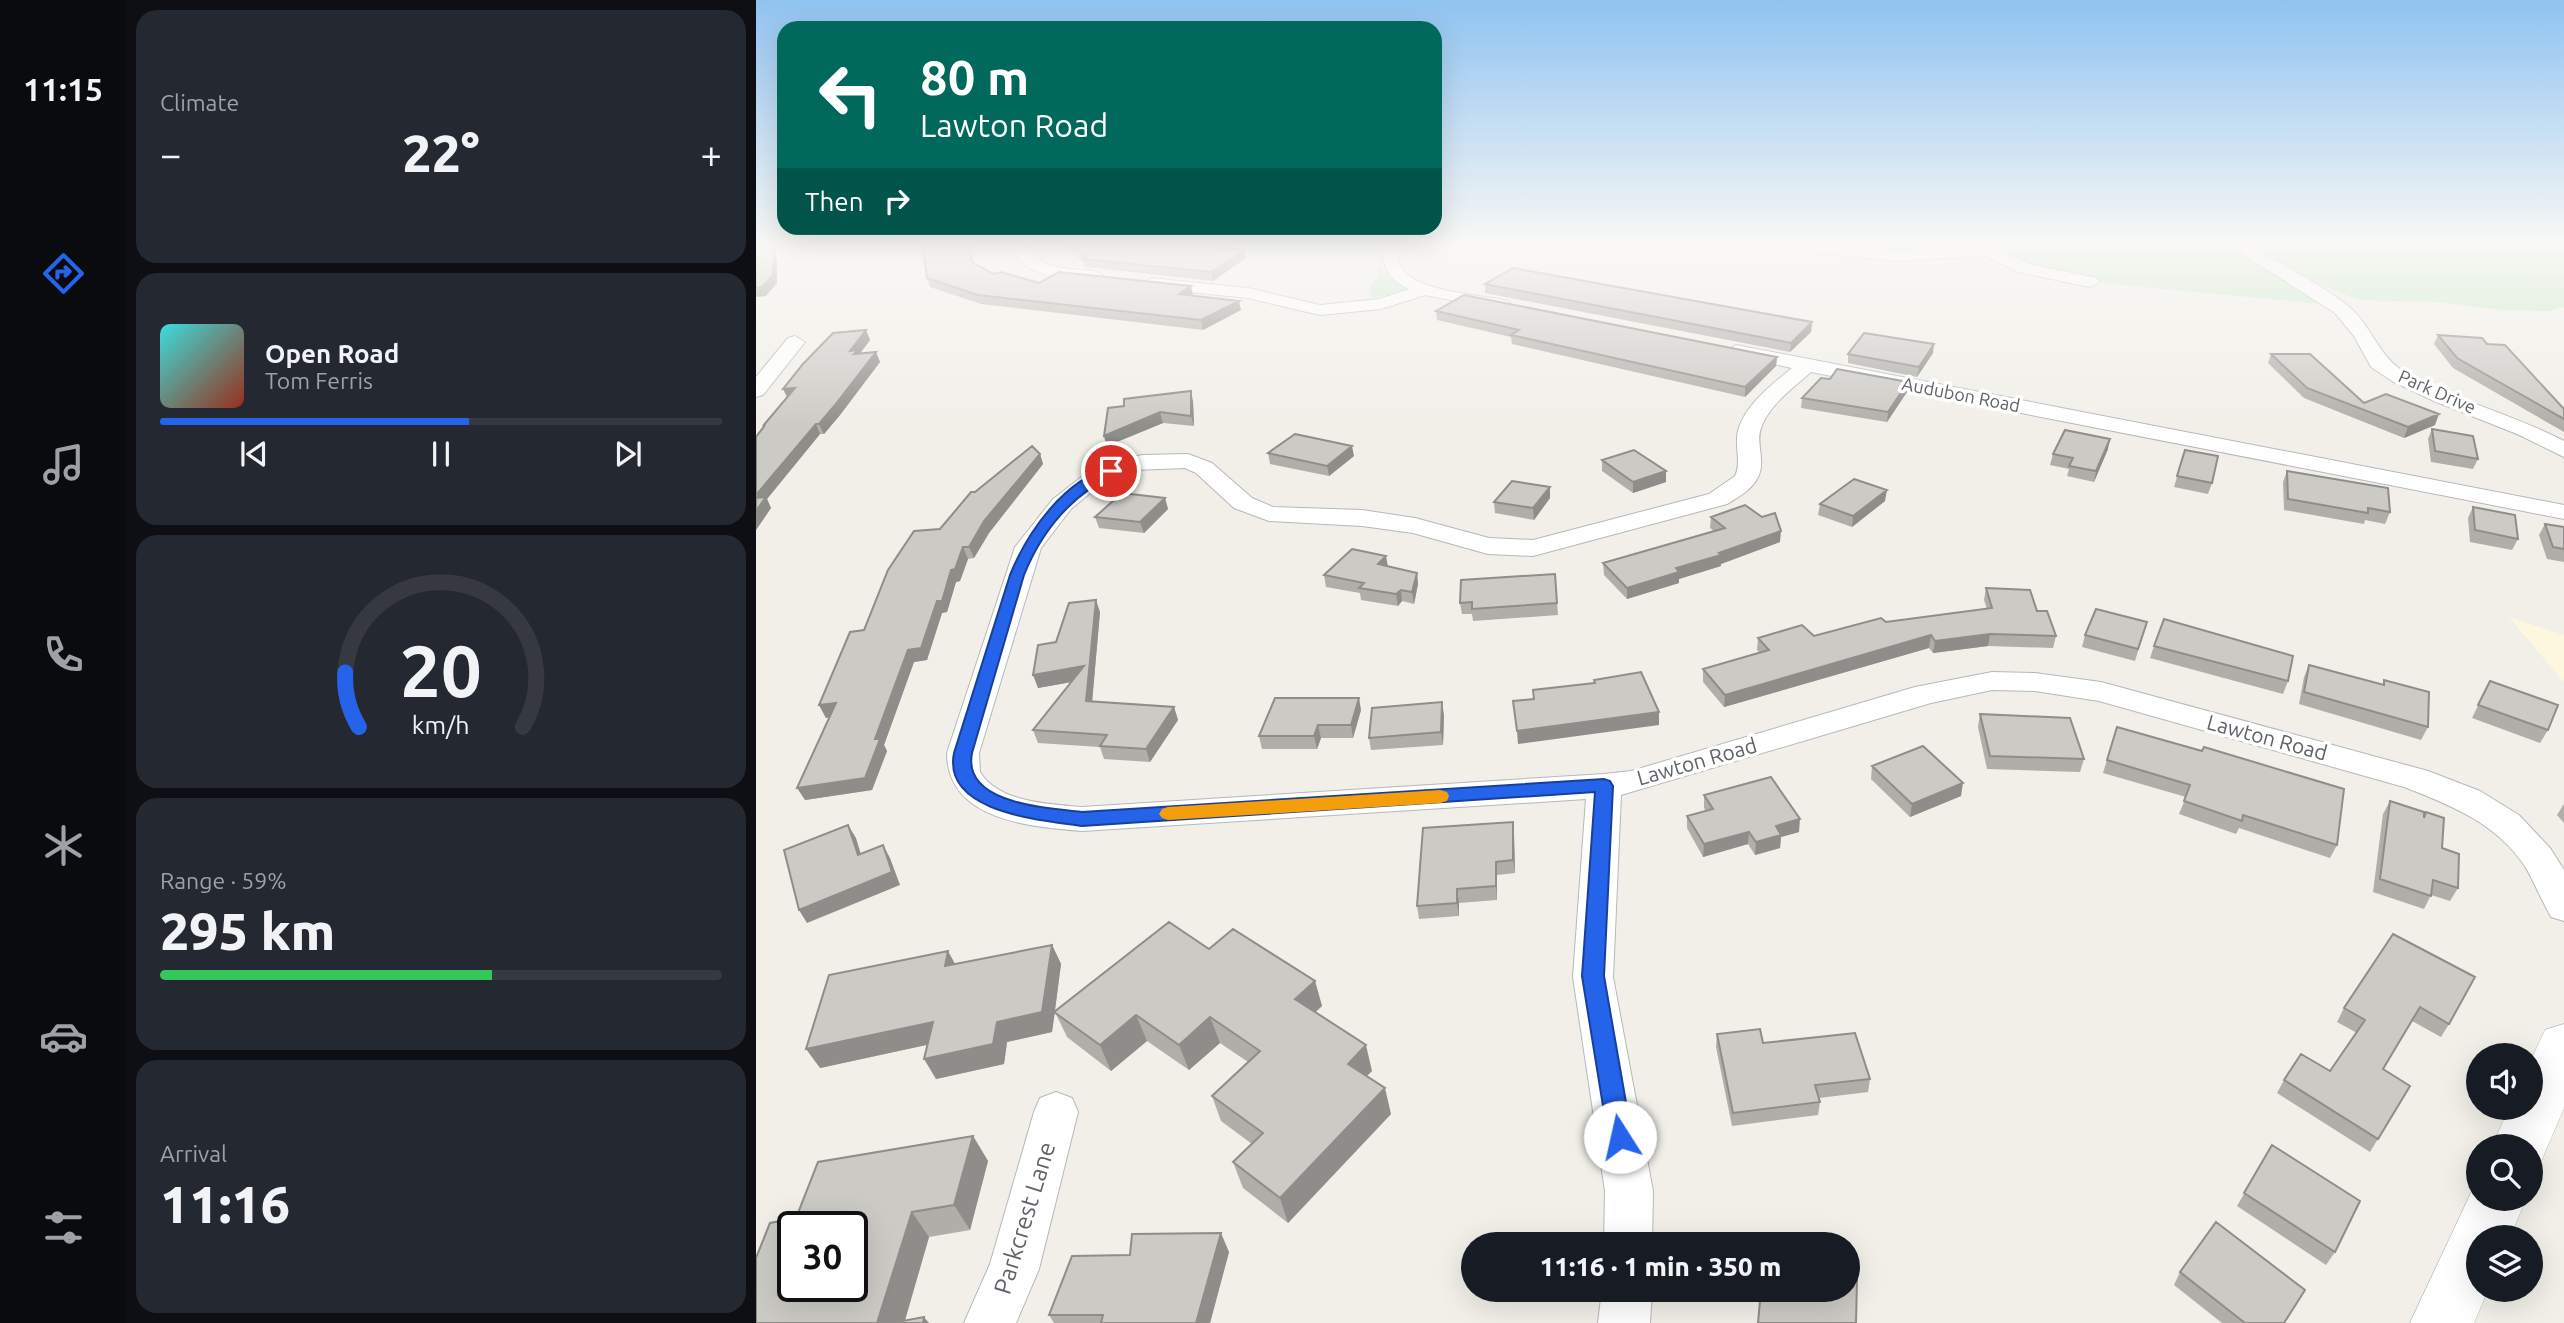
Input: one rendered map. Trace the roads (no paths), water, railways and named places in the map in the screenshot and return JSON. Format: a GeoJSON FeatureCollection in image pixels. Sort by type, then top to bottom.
{"type":"FeatureCollection","features":[{"type":"Feature","properties":{"kind":"street"},"geometry":{"type":"LineString","coordinates":[[1298,305],[1320,310],[1373,305]]}},
{"type":"Feature","properties":{"kind":"street"},"geometry":{"type":"LineString","coordinates":[[1505,305],[1521,308]]}},
{"type":"Feature","properties":{"kind":"street","name":"Park Drive"},"geometry":{"type":"LineString","coordinates":[[2334,305],[2363,334],[2378,363],[2399,377],[2441,397],[2525,429],[2564,450]]}},
{"type":"Feature","properties":{"kind":"street"},"geometry":{"type":"LineString","coordinates":[[756,391],[795,342]]}},
{"type":"Feature","properties":{"kind":"street","name":"Audubon Road"},"geometry":{"type":"LineString","coordinates":[[1714,346],[2564,512]]}},
{"type":"Feature","properties":{"kind":"street","name":"Lawton Road"},"geometry":{"type":"LineString","coordinates":[[1807,365],[1771,398],[1753,420],[1749,430],[1750,472],[1747,479],[1732,492],[1718,499],[1533,548],[1488,547],[1415,526],[1362,518],[1269,514],[1243,503],[1205,468],[1188,461],[1143,462],[1111,471],[1092,480],[1062,504],[1028,547],[1017,575],[960,766],[964,779],[980,794],[1023,811],[1082,819],[1604,786],[1632,782],[1926,694],[1992,681],[2063,685],[2101,692],[2403,775],[2462,796],[2489,809],[2516,829],[2538,856],[2564,907]]}},
{"type":"Feature","properties":{"kind":"street"},"geometry":{"type":"LineString","coordinates":[[1604,786],[1593,976],[1629,1191],[1628,1232]]}},
{"type":"Feature","properties":{"kind":"street"},"geometry":{"type":"LineString","coordinates":[[2525,1134],[2564,1046]]}},
{"type":"Feature","properties":{"kind":"street","name":"Parkcrest Lane"},"geometry":{"type":"LineString","coordinates":[[990,1323],[1014,1269],[1056,1112]]}},
{"type":"Feature","properties":{"kind":"street"},"geometry":{"type":"LineString","coordinates":[[2442,1323],[2466,1269]]}},
{"type":"Feature","properties":{"kind":"street"},"geometry":{"type":"LineString","coordinates":[[1624,1323],[1626,1302]]}}]}
